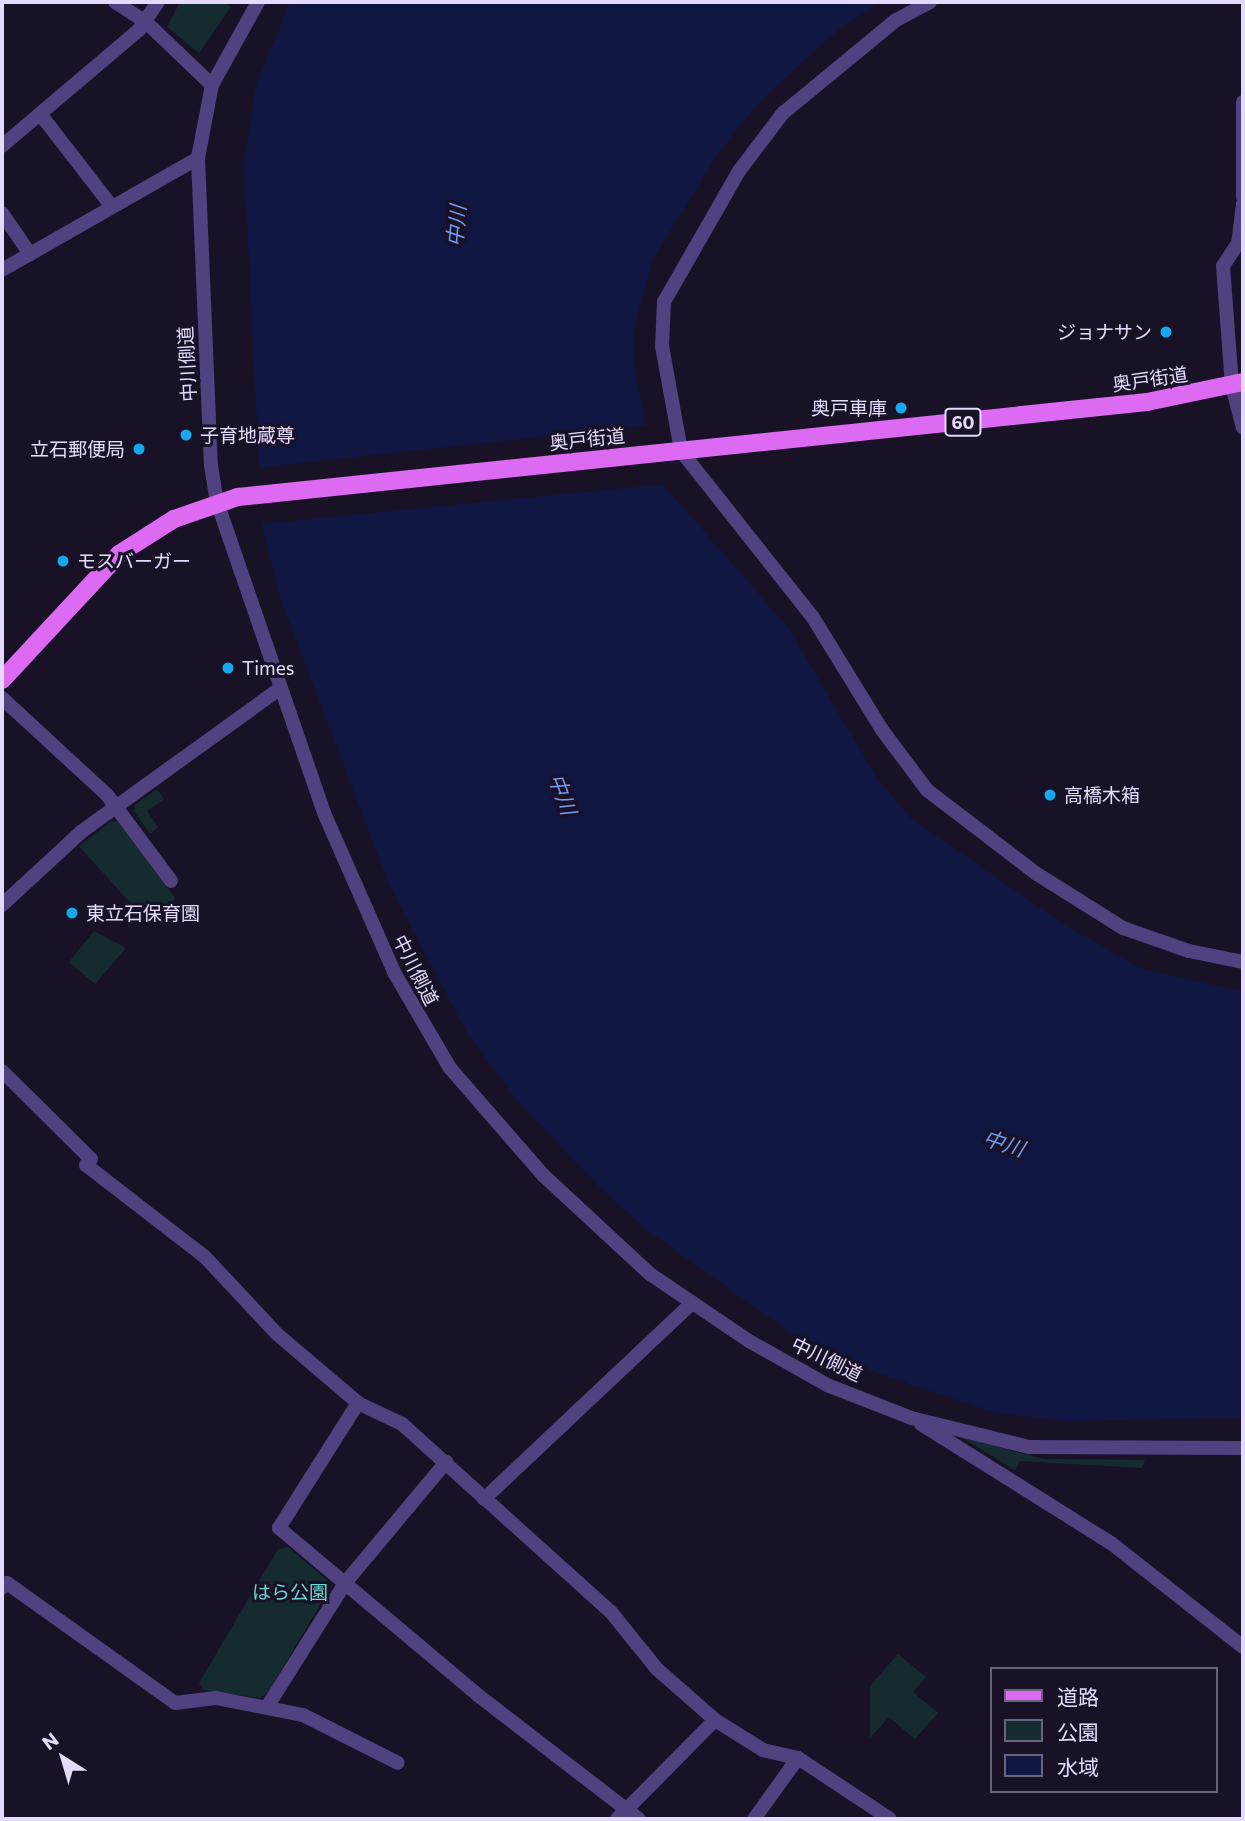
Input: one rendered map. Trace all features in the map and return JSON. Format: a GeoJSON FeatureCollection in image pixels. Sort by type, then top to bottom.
{"type":"FeatureCollection","features":[{"type":"Feature","properties":{"kind":"main road","name":"奥戸街道"},"geometry":{"type":"LineString","coordinates":[[2,680],[119,554],[174,519],[217,502],[251,494],[1147,402],[1238,384]]}},
{"type":"Feature","properties":{"kind":"street"},"geometry":{"type":"LineString","coordinates":[[115,2],[146,22],[212,85]]}},
{"type":"Feature","properties":{"kind":"street"},"geometry":{"type":"LineString","coordinates":[[4,140],[41,115],[146,22],[158,2]]}},
{"type":"Feature","properties":{"kind":"street","name":"中川側道"},"geometry":{"type":"LineString","coordinates":[[258,2],[212,85],[198,158],[211,452],[217,502],[279,689],[364,908],[424,1027],[450,1068],[493,1122],[595,1226],[692,1303],[816,1379],[911,1418],[1029,1447],[1243,1448]]}},
{"type":"Feature","properties":{"kind":"street"},"geometry":{"type":"LineString","coordinates":[[930,2],[896,20],[783,113],[739,171],[664,302],[664,363],[676,452],[812,616],[882,730],[926,790],[1037,874],[1123,928],[1189,951],[1243,962]]}},
{"type":"Feature","properties":{"kind":"street"},"geometry":{"type":"LineString","coordinates":[[1243,103],[1243,197]]}},
{"type":"Feature","properties":{"kind":"street"},"geometry":{"type":"LineString","coordinates":[[41,115],[112,207]]}},
{"type":"Feature","properties":{"kind":"street"},"geometry":{"type":"LineString","coordinates":[[2,270],[198,158]]}},
{"type":"Feature","properties":{"kind":"street"},"geometry":{"type":"LineString","coordinates":[[1243,204],[1238,243],[1223,267],[1243,428]]}},
{"type":"Feature","properties":{"kind":"street"},"geometry":{"type":"LineString","coordinates":[[2,213],[30,254]]}},
{"type":"Feature","properties":{"kind":"street"},"geometry":{"type":"LineString","coordinates":[[2,905],[81,832],[118,808],[279,689]]}},
{"type":"Feature","properties":{"kind":"street"},"geometry":{"type":"LineString","coordinates":[[2,698],[118,808],[171,881]]}},
{"type":"Feature","properties":{"kind":"street"},"geometry":{"type":"LineString","coordinates":[[2,1071],[91,1158],[86,1165],[205,1257],[277,1334],[358,1403],[402,1423],[611,1612],[657,1669],[715,1720],[764,1750],[798,1758],[890,1819]]}},
{"type":"Feature","properties":{"kind":"street"},"geometry":{"type":"LineString","coordinates":[[484,1499],[692,1303]]}},
{"type":"Feature","properties":{"kind":"street"},"geometry":{"type":"LineString","coordinates":[[358,1403],[279,1528],[621,1814],[639,1819]]}},
{"type":"Feature","properties":{"kind":"street"},"geometry":{"type":"LineString","coordinates":[[911,1418],[1111,1543],[1243,1647]]}},
{"type":"Feature","properties":{"kind":"street"},"geometry":{"type":"LineString","coordinates":[[267,1707],[345,1583],[446,1462]]}},
{"type":"Feature","properties":{"kind":"street"},"geometry":{"type":"LineString","coordinates":[[2,1588],[7,1583],[175,1703],[216,1698],[311,1717],[398,1763]]}},
{"type":"Feature","properties":{"kind":"street"},"geometry":{"type":"LineString","coordinates":[[621,1814],[715,1720]]}},
{"type":"Feature","properties":{"kind":"street"},"geometry":{"type":"LineString","coordinates":[[754,1819],[798,1758]]}},
{"type":"Feature","properties":{"kind":"green space"},"geometry":{"type":"Polygon","coordinates":[[[180,2],[223,2],[231,7],[199,53],[167,27],[180,2]]]}},
{"type":"Feature","properties":{"kind":"green space"},"geometry":{"type":"Polygon","coordinates":[[[157,789],[164,799],[147,811],[158,827],[150,834],[134,811],[135,805],[157,789]]]}},
{"type":"Feature","properties":{"kind":"green space"},"geometry":{"type":"Polygon","coordinates":[[[112,821],[118,822],[175,898],[151,926],[79,846],[112,821]]]}},
{"type":"Feature","properties":{"kind":"green space"},"geometry":{"type":"Polygon","coordinates":[[[94,931],[126,948],[95,984],[69,962],[94,931]]]}},
{"type":"Feature","properties":{"kind":"green space"},"geometry":{"type":"Polygon","coordinates":[[[959,1436],[1043,1459],[1145,1460],[1142,1468],[1020,1461],[1015,1470],[959,1436]]]}},
{"type":"Feature","properties":{"kind":"green space","name":"はら公園"},"geometry":{"type":"Polygon","coordinates":[[[288,1547],[328,1581],[329,1590],[268,1692],[260,1698],[204,1690],[199,1683],[278,1549],[288,1547]]]}},
{"type":"Feature","properties":{"kind":"green space"},"geometry":{"type":"Polygon","coordinates":[[[898,1654],[926,1677],[913,1692],[938,1713],[915,1739],[889,1717],[870,1738],[870,1686],[898,1654]]]}},
{"type":"Feature","properties":{"kind":"water","name":"中川"},"geometry":{"type":"Polygon","coordinates":[[[290,2],[880,2],[843,26],[760,101],[717,155],[652,261],[633,332],[633,361],[645,421],[664,486],[787,626],[875,775],[908,816],[1059,921],[1138,967],[1243,992],[1243,1418],[1065,1421],[996,1413],[840,1360],[792,1334],[648,1231],[600,1188],[515,1098],[467,1033],[388,882],[280,597],[262,526],[244,164],[256,85],[290,2]]]}},
{"type":"Feature","properties":{"kind":"pier"},"geometry":{"type":"Polygon","coordinates":[[[650,425],[666,484],[258,524],[255,468],[650,425]]]}},
{"type":"Feature","properties":{"kind":"place","name":"ジョナサン"},"geometry":{"type":"Point","coordinates":[1166,332]}},
{"type":"Feature","properties":{"kind":"place","name":"奥戸車庫"},"geometry":{"type":"Point","coordinates":[901,408]}},
{"type":"Feature","properties":{"kind":"place","name":"子育地蔵尊"},"geometry":{"type":"Point","coordinates":[186,435]}},
{"type":"Feature","properties":{"kind":"place","name":"立石郵便局"},"geometry":{"type":"Point","coordinates":[139,449]}},
{"type":"Feature","properties":{"kind":"place","name":"モスバーガー"},"geometry":{"type":"Point","coordinates":[63,561]}},
{"type":"Feature","properties":{"kind":"place","name":"Times"},"geometry":{"type":"Point","coordinates":[228,668]}},
{"type":"Feature","properties":{"kind":"place","name":"高橋木箱"},"geometry":{"type":"Point","coordinates":[1050,795]}},
{"type":"Feature","properties":{"kind":"place","name":"東立石保育園"},"geometry":{"type":"Point","coordinates":[72,913]}}]}
